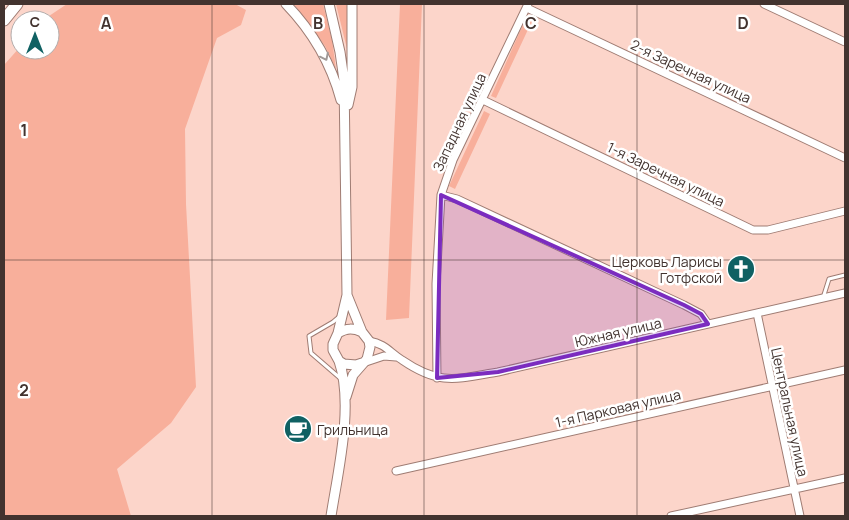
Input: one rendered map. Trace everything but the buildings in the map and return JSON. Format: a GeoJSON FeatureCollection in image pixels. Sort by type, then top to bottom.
{"type":"FeatureCollection","features":[{"type":"Feature","properties":{"kind":"highway"},"geometry":{"type":"LineString","coordinates":[[4,20],[17,4]]}},
{"type":"Feature","properties":{"kind":"street"},"geometry":{"type":"LineString","coordinates":[[286,4],[322,50],[330,67],[346,115]]}},
{"type":"Feature","properties":{"kind":"street"},"geometry":{"type":"LineString","coordinates":[[329,4],[341,62],[346,115],[347,295],[333,350],[339,361],[343,380],[344,401],[343,440],[331,516]]}},
{"type":"Feature","properties":{"kind":"street"},"geometry":{"type":"LineString","coordinates":[[346,115],[352,87],[352,4]]}},
{"type":"Feature","properties":{"kind":"street"},"geometry":{"type":"LineString","coordinates":[[764,4],[845,42]]}},
{"type":"Feature","properties":{"kind":"street","name":"Западная улица"},"geometry":{"type":"LineString","coordinates":[[437,378],[436,284],[441,195],[454,160],[528,6]]}},
{"type":"Feature","properties":{"kind":"street","name":"2-я Заречная улица"},"geometry":{"type":"LineString","coordinates":[[528,6],[845,158]]}},
{"type":"Feature","properties":{"kind":"street","name":"1-я Заречная улица"},"geometry":{"type":"LineString","coordinates":[[483,100],[753,230],[768,230],[845,211]]}},
{"type":"Feature","properties":{"kind":"street"},"geometry":{"type":"LineString","coordinates":[[441,195],[457,199],[684,305],[701,314],[708,324]]}},
{"type":"Feature","properties":{"kind":"street","name":"Южная улица"},"geometry":{"type":"LineString","coordinates":[[369,341],[380,343],[413,368],[437,378],[451,380],[498,372],[845,293]]}},
{"type":"Feature","properties":{"kind":"street"},"geometry":{"type":"LineString","coordinates":[[344,401],[353,375],[369,353],[369,341],[362,332],[347,295]]}},
{"type":"Feature","properties":{"kind":"street","name":"Центральная улица"},"geometry":{"type":"LineString","coordinates":[[757,313],[800,516]]}},
{"type":"Feature","properties":{"kind":"street"},"geometry":{"type":"LineString","coordinates":[[338,333],[350,328],[355,328],[362,332]]}},
{"type":"Feature","properties":{"kind":"street"},"geometry":{"type":"LineString","coordinates":[[339,361],[350,366],[384,356],[398,358]]}},
{"type":"Feature","properties":{"kind":"street","name":"1-я Парковая улица"},"geometry":{"type":"LineString","coordinates":[[396,471],[845,370]]}},
{"type":"Feature","properties":{"kind":"street"},"geometry":{"type":"LineString","coordinates":[[671,516],[845,478]]}},
{"type":"Feature","properties":{"kind":"lane"},"geometry":{"type":"LineString","coordinates":[[823,298],[829,279],[845,275]]}},
{"type":"Feature","properties":{"kind":"lane"},"geometry":{"type":"LineString","coordinates":[[343,313],[333,322],[309,336],[311,354],[343,380]]}},
{"type":"Feature","properties":{"kind":"highlighted area"},"geometry":{"type":"Polygon","coordinates":[[[441,195],[684,305],[701,314],[708,324],[498,372],[437,378],[441,195]]]}},
{"type":"Feature","properties":{"kind":"shaded area"},"geometry":{"type":"Polygon","coordinates":[[[67,4],[235,4],[246,10],[241,25],[217,38],[185,129],[186,204],[196,387],[171,423],[117,469],[131,516],[4,516],[4,65],[10,58],[10,60],[60,60],[60,10],[58,10],[67,4]]]}},
{"type":"Feature","properties":{"kind":"shaded area"},"geometry":{"type":"Polygon","coordinates":[[[294,4],[323,4],[332,40],[336,69],[325,46],[294,4]]]}},
{"type":"Feature","properties":{"kind":"shaded area"},"geometry":{"type":"Polygon","coordinates":[[[336,4],[348,4],[348,53],[336,4]]]}},
{"type":"Feature","properties":{"kind":"shaded area"},"geometry":{"type":"Polygon","coordinates":[[[400,4],[422,4],[409,318],[386,320],[400,4]]]}},
{"type":"Feature","properties":{"kind":"shaded area"},"geometry":{"type":"Polygon","coordinates":[[[526,18],[532,21],[496,98],[491,96],[526,18]]]}},
{"type":"Feature","properties":{"kind":"shaded area"},"geometry":{"type":"Polygon","coordinates":[[[484,111],[490,114],[455,189],[449,186],[484,111]]]}},
{"type":"Feature","properties":{"kind":"place","name":"Церковь Ларисы Готфской"},"geometry":{"type":"Point","coordinates":[741,269]}},
{"type":"Feature","properties":{"kind":"place","name":"Грильница"},"geometry":{"type":"Point","coordinates":[298,429]}}]}
